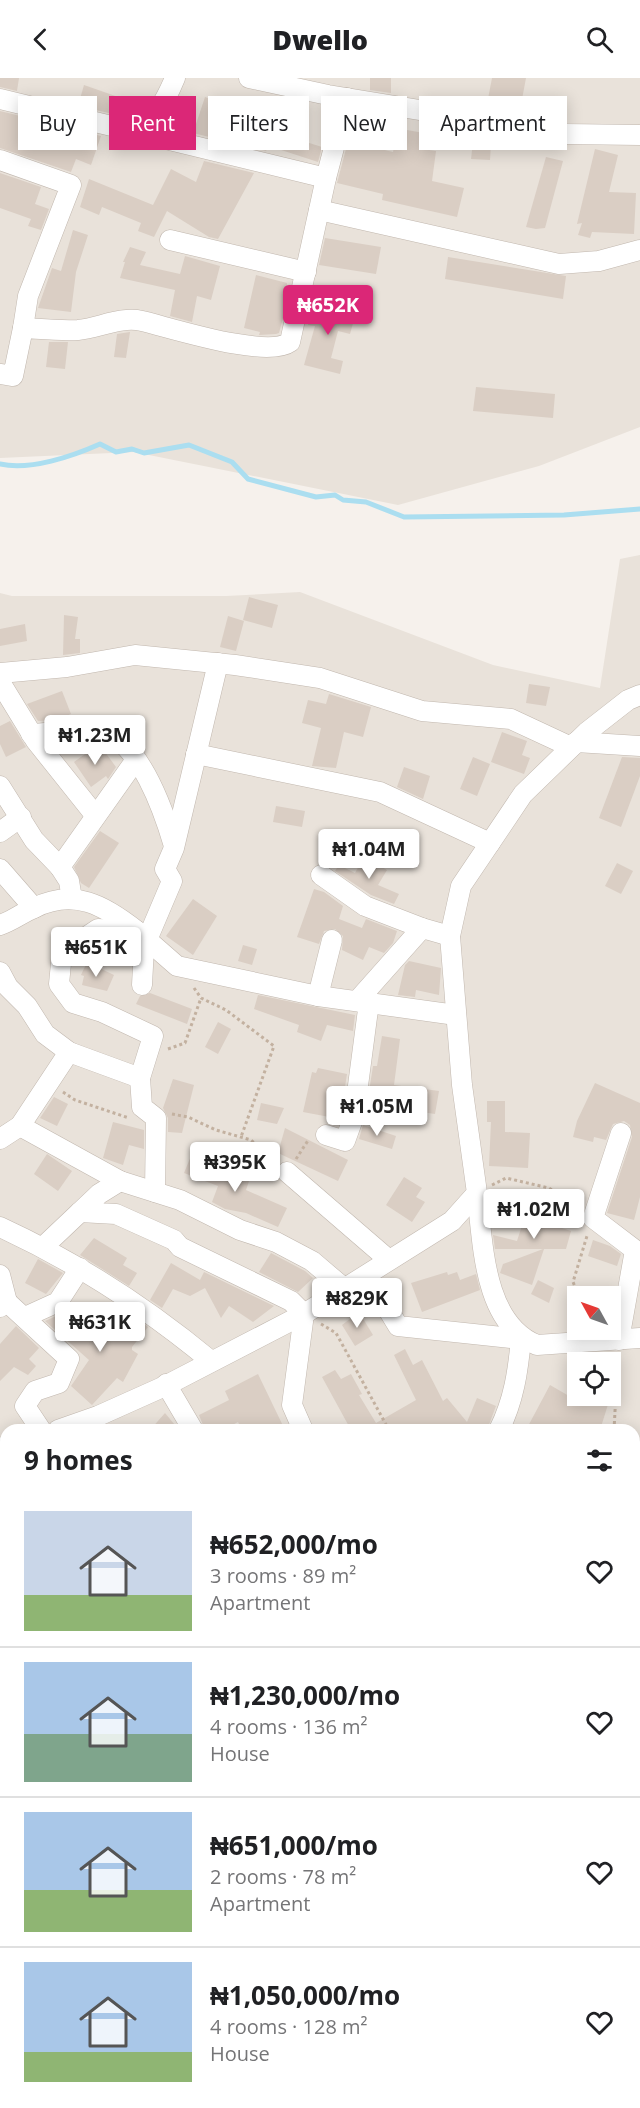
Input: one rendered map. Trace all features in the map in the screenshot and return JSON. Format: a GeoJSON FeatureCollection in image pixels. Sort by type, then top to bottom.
{"type":"FeatureCollection","features":[{"type":"Feature","properties":{"kind":"street"},"geometry":{"type":"LineString","coordinates":[[168,96],[175,78]]}},
{"type":"Feature","properties":{"kind":"street"},"geometry":{"type":"LineString","coordinates":[[249,78],[336,90],[565,134],[640,135]]}},
{"type":"Feature","properties":{"kind":"street"},"geometry":{"type":"LineString","coordinates":[[23,328],[76,330],[118,321],[139,320],[194,335],[265,348],[283,347],[290,342],[295,331],[326,178],[336,90]]}},
{"type":"Feature","properties":{"kind":"street"},"geometry":{"type":"LineString","coordinates":[[0,99],[109,125]]}},
{"type":"Feature","properties":{"kind":"street"},"geometry":{"type":"LineString","coordinates":[[196,146],[326,178]]}},
{"type":"Feature","properties":{"kind":"street"},"geometry":{"type":"LineString","coordinates":[[0,160],[71,184],[28,296],[12,376],[0,374]]}},
{"type":"Feature","properties":{"kind":"street"},"geometry":{"type":"LineString","coordinates":[[319,210],[559,264],[599,261],[640,250]]}},
{"type":"Feature","properties":{"kind":"street"},"geometry":{"type":"LineString","coordinates":[[170,240],[306,273]]}},
{"type":"Feature","properties":{"kind":"street"},"geometry":{"type":"LineString","coordinates":[[0,674],[67,667],[135,655],[218,663],[320,678],[422,711],[511,719],[574,744],[640,746]]}},
{"type":"Feature","properties":{"kind":"street"},"geometry":{"type":"LineString","coordinates":[[142,985],[141,936],[172,881],[165,869],[174,848],[218,663]]}},
{"type":"Feature","properties":{"kind":"street"},"geometry":{"type":"LineString","coordinates":[[0,682],[32,734],[95,815]]}},
{"type":"Feature","properties":{"kind":"street"},"geometry":{"type":"LineString","coordinates":[[502,1424],[509,1409],[516,1383],[521,1339],[509,1324],[488,1282],[456,1015],[450,936],[461,886],[523,794],[574,744],[628,700],[640,695]]}},
{"type":"Feature","properties":{"kind":"street"},"geometry":{"type":"LineString","coordinates":[[32,734],[102,731],[126,746],[161,802],[174,848]]}},
{"type":"Feature","properties":{"kind":"street"},"geometry":{"type":"LineString","coordinates":[[196,754],[380,792],[490,843]]}},
{"type":"Feature","properties":{"kind":"street"},"geometry":{"type":"LineString","coordinates":[[60,867],[135,760]]}},
{"type":"Feature","properties":{"kind":"street"},"geometry":{"type":"LineString","coordinates":[[0,786],[34,840],[60,867],[69,881],[72,899]]}},
{"type":"Feature","properties":{"kind":"street"},"geometry":{"type":"LineString","coordinates":[[0,832],[21,817]]}},
{"type":"Feature","properties":{"kind":"street"},"geometry":{"type":"LineString","coordinates":[[0,869],[34,908]]}},
{"type":"Feature","properties":{"kind":"street"},"geometry":{"type":"LineString","coordinates":[[321,875],[365,906],[450,936]]}},
{"type":"Feature","properties":{"kind":"street"},"geometry":{"type":"LineString","coordinates":[[0,925],[58,898],[82,899],[119,918],[177,966],[318,996],[456,1015]]}},
{"type":"Feature","properties":{"kind":"street"},"geometry":{"type":"LineString","coordinates":[[326,1136],[345,1141],[354,1116],[363,1001],[422,928]]}},
{"type":"Feature","properties":{"kind":"street"},"geometry":{"type":"LineString","coordinates":[[141,936],[98,929],[62,953],[59,984],[72,1003],[102,1012],[153,1036],[140,1078],[142,1107],[156,1118],[154,1192]]}},
{"type":"Feature","properties":{"kind":"street"},"geometry":{"type":"LineString","coordinates":[[318,996],[332,940]]}},
{"type":"Feature","properties":{"kind":"street"},"geometry":{"type":"LineString","coordinates":[[0,972],[8,987],[27,1006],[45,1034],[69,1052],[140,1078]]}},
{"type":"Feature","properties":{"kind":"street"},"geometry":{"type":"LineString","coordinates":[[0,1139],[20,1126],[69,1052]]}},
{"type":"Feature","properties":{"kind":"street"},"geometry":{"type":"LineString","coordinates":[[20,1126],[120,1181],[180,1200],[240,1230],[276,1242],[312,1261],[345,1288],[378,1293],[398,1326],[521,1339],[537,1345],[619,1340]]}},
{"type":"Feature","properties":{"kind":"street"},"geometry":{"type":"LineString","coordinates":[[621,1133],[593,1218],[635,1250],[621,1329]]}},
{"type":"Feature","properties":{"kind":"street"},"geometry":{"type":"LineString","coordinates":[[287,1172],[389,1260]]}},
{"type":"Feature","properties":{"kind":"street"},"geometry":{"type":"LineString","coordinates":[[43,1247],[99,1194],[120,1181]]}},
{"type":"Feature","properties":{"kind":"street"},"geometry":{"type":"LineString","coordinates":[[100,1423],[166,1384],[304,1314],[452,1221],[477,1193]]}},
{"type":"Feature","properties":{"kind":"street"},"geometry":{"type":"LineString","coordinates":[[80,1212],[116,1214],[174,1240],[180,1247],[291,1301],[304,1314]]}},
{"type":"Feature","properties":{"kind":"street"},"geometry":{"type":"LineString","coordinates":[[0,1227],[43,1247],[80,1268],[144,1313],[168,1326],[211,1361]]}},
{"type":"Feature","properties":{"kind":"street"},"geometry":{"type":"LineString","coordinates":[[25,1317],[58,1302],[80,1268]]}},
{"type":"Feature","properties":{"kind":"street"},"geometry":{"type":"LineString","coordinates":[[0,1275],[4,1305],[25,1317],[69,1359],[59,1383],[35,1391],[25,1406],[37,1424]]}},
{"type":"Feature","properties":{"kind":"street"},"geometry":{"type":"LineString","coordinates":[[300,1424],[292,1405],[304,1314]]}},
{"type":"Feature","properties":{"kind":"street"},"geometry":{"type":"LineString","coordinates":[[621,1340],[640,1338]]}},
{"type":"Feature","properties":{"kind":"street"},"geometry":{"type":"LineString","coordinates":[[166,1384],[189,1424]]}},
{"type":"Feature","properties":{"kind":"path"},"geometry":{"type":"LineString","coordinates":[[177,966],[201,998],[226,1010],[274,1046],[241,1137]]}},
{"type":"Feature","properties":{"kind":"path"},"geometry":{"type":"LineString","coordinates":[[147,1056],[185,1043],[201,998]]}},
{"type":"Feature","properties":{"kind":"path"},"geometry":{"type":"LineString","coordinates":[[50,1082],[75,1100],[122,1118],[156,1118],[163,1113],[188,1117],[251,1140],[287,1172],[310,1138],[326,1136]]}},
{"type":"Feature","properties":{"kind":"path"},"geometry":{"type":"LineString","coordinates":[[477,1193],[506,1178],[549,1188],[593,1218],[573,1282],[575,1286]]}},
{"type":"Feature","properties":{"kind":"path"},"geometry":{"type":"LineString","coordinates":[[304,1314],[336,1333],[386,1424]]}},
{"type":"Feature","properties":{"kind":"path"},"geometry":{"type":"LineString","coordinates":[[614,1424],[619,1340]]}},
{"type":"Feature","properties":{"kind":"shaded area"},"geometry":{"type":"Polygon","coordinates":[[[0,78],[640,78],[640,427],[539,466],[398,505],[134,452],[0,458],[0,78]]]}},
{"type":"Feature","properties":{"kind":"shaded area"},"geometry":{"type":"Polygon","coordinates":[[[640,555],[640,1424],[0,1424],[0,593],[12,596],[226,596],[300,592],[493,665],[600,688],[620,559],[640,555]]]}},
{"type":"Feature","properties":{"kind":"building"},"geometry":{"type":"Polygon","coordinates":[[[0,78],[19,78],[17,91],[0,87],[0,78]]]}},
{"type":"Feature","properties":{"kind":"building"},"geometry":{"type":"Polygon","coordinates":[[[370,78],[391,78],[391,93],[370,90],[370,78]]]}},
{"type":"Feature","properties":{"kind":"building"},"geometry":{"type":"Polygon","coordinates":[[[492,78],[526,78],[523,96],[489,96],[492,78]]]}},
{"type":"Feature","properties":{"kind":"building"},"geometry":{"type":"Polygon","coordinates":[[[84,85],[115,96],[109,96],[109,113],[97,110],[97,96],[81,96],[84,85]]]}},
{"type":"Feature","properties":{"kind":"building"},"geometry":{"type":"Polygon","coordinates":[[[205,97],[208,98],[208,137],[196,134],[196,124],[205,97]]]}},
{"type":"Feature","properties":{"kind":"building"},"geometry":{"type":"Polygon","coordinates":[[[0,111],[18,115],[18,150],[96,150],[91,165],[76,159],[71,172],[0,148],[0,111]]]}},
{"type":"Feature","properties":{"kind":"building"},"geometry":{"type":"Polygon","coordinates":[[[407,130],[419,132],[419,150],[436,151],[432,181],[464,188],[457,217],[382,200],[383,194],[337,183],[346,150],[393,152],[393,150],[407,150],[407,130]]]}},
{"type":"Feature","properties":{"kind":"building"},"geometry":{"type":"Polygon","coordinates":[[[97,135],[101,136],[97,148],[97,135]]]}},
{"type":"Feature","properties":{"kind":"building"},"geometry":{"type":"Polygon","coordinates":[[[309,143],[321,147],[318,162],[281,150],[309,150],[309,143]]]}},
{"type":"Feature","properties":{"kind":"building"},"geometry":{"type":"Polygon","coordinates":[[[595,149],[618,155],[609,192],[636,193],[634,234],[592,232],[590,238],[578,235],[582,223],[577,224],[595,149]]]}},
{"type":"Feature","properties":{"kind":"building"},"geometry":{"type":"Polygon","coordinates":[[[472,150],[491,150],[490,160],[471,159],[472,150]]]}},
{"type":"Feature","properties":{"kind":"building"},"geometry":{"type":"Polygon","coordinates":[[[546,157],[563,161],[545,228],[526,227],[546,157]]]}},
{"type":"Feature","properties":{"kind":"building"},"geometry":{"type":"Polygon","coordinates":[[[204,161],[254,173],[218,239],[209,237],[167,211],[154,237],[138,231],[141,223],[102,207],[99,215],[80,207],[89,179],[153,205],[171,169],[196,182],[204,161]]]}},
{"type":"Feature","properties":{"kind":"building"},"geometry":{"type":"Polygon","coordinates":[[[0,173],[41,187],[35,204],[49,209],[41,230],[28,226],[31,219],[0,208],[0,173]]]}},
{"type":"Feature","properties":{"kind":"building"},"geometry":{"type":"Polygon","coordinates":[[[73,230],[88,235],[76,272],[71,312],[38,308],[52,268],[61,271],[73,230]]]}},
{"type":"Feature","properties":{"kind":"building"},"geometry":{"type":"Polygon","coordinates":[[[325,238],[381,247],[376,274],[319,265],[325,238]]]}},
{"type":"Feature","properties":{"kind":"building"},"geometry":{"type":"Polygon","coordinates":[[[130,247],[146,252],[140,265],[180,274],[185,256],[220,266],[211,300],[197,296],[192,322],[170,316],[175,290],[120,278],[125,262],[123,262],[130,247]]]}},
{"type":"Feature","properties":{"kind":"building"},"geometry":{"type":"Polygon","coordinates":[[[448,257],[566,276],[563,299],[445,279],[448,257]]]}},
{"type":"Feature","properties":{"kind":"building"},"geometry":{"type":"Polygon","coordinates":[[[256,275],[287,283],[279,333],[259,335],[260,332],[244,328],[256,275]]]}},
{"type":"Feature","properties":{"kind":"building"},"geometry":{"type":"Polygon","coordinates":[[[325,301],[357,309],[350,334],[338,331],[331,358],[343,361],[340,374],[304,365],[315,326],[308,325],[312,311],[322,314],[325,301]]]}},
{"type":"Feature","properties":{"kind":"building"},"geometry":{"type":"Polygon","coordinates":[[[130,332],[126,358],[114,357],[117,334],[130,332]]]}},
{"type":"Feature","properties":{"kind":"building"},"geometry":{"type":"Polygon","coordinates":[[[49,342],[68,342],[65,369],[46,367],[49,342]]]}},
{"type":"Feature","properties":{"kind":"building"},"geometry":{"type":"Polygon","coordinates":[[[476,387],[555,394],[553,418],[473,411],[476,387]]]}},
{"type":"Feature","properties":{"kind":"building"},"geometry":{"type":"Polygon","coordinates":[[[249,597],[278,605],[272,628],[243,620],[249,597]]]}},
{"type":"Feature","properties":{"kind":"building"},"geometry":{"type":"Polygon","coordinates":[[[64,615],[78,617],[75,639],[80,639],[80,653],[63,655],[64,615]]]}},
{"type":"Feature","properties":{"kind":"building"},"geometry":{"type":"Polygon","coordinates":[[[228,616],[244,621],[236,651],[220,647],[228,616]]]}},
{"type":"Feature","properties":{"kind":"building"},"geometry":{"type":"Polygon","coordinates":[[[25,624],[27,641],[0,646],[0,629],[25,624]]]}},
{"type":"Feature","properties":{"kind":"building"},"geometry":{"type":"Polygon","coordinates":[[[529,684],[550,687],[546,706],[526,703],[529,684]]]}},
{"type":"Feature","properties":{"kind":"building"},"geometry":{"type":"Polygon","coordinates":[[[62,691],[71,714],[56,720],[38,721],[27,704],[62,691]]]}},
{"type":"Feature","properties":{"kind":"building"},"geometry":{"type":"Polygon","coordinates":[[[329,694],[371,707],[363,737],[344,732],[336,768],[312,766],[321,728],[302,723],[308,700],[326,704],[329,694]]]}},
{"type":"Feature","properties":{"kind":"building"},"geometry":{"type":"Polygon","coordinates":[[[10,721],[26,747],[6,757],[0,744],[0,726],[10,721]]]}},
{"type":"Feature","properties":{"kind":"building"},"geometry":{"type":"Polygon","coordinates":[[[502,732],[527,741],[522,755],[530,758],[524,774],[491,762],[502,732]]]}},
{"type":"Feature","properties":{"kind":"building"},"geometry":{"type":"Polygon","coordinates":[[[99,744],[116,767],[108,779],[106,776],[91,787],[74,762],[99,744]]]}},
{"type":"Feature","properties":{"kind":"building"},"geometry":{"type":"Polygon","coordinates":[[[473,757],[490,764],[477,796],[460,789],[473,757]]]}},
{"type":"Feature","properties":{"kind":"building"},"geometry":{"type":"Polygon","coordinates":[[[622,757],[640,758],[640,776],[621,827],[599,818],[622,757]]]}},
{"type":"Feature","properties":{"kind":"building"},"geometry":{"type":"Polygon","coordinates":[[[404,767],[430,776],[423,799],[397,787],[404,767]]]}},
{"type":"Feature","properties":{"kind":"building"},"geometry":{"type":"Polygon","coordinates":[[[276,806],[305,811],[302,827],[273,822],[276,806]]]}},
{"type":"Feature","properties":{"kind":"building"},"geometry":{"type":"Polygon","coordinates":[[[100,831],[119,843],[89,888],[81,883],[74,867],[100,831]]]}},
{"type":"Feature","properties":{"kind":"building"},"geometry":{"type":"Polygon","coordinates":[[[362,860],[368,863],[369,860],[387,870],[378,885],[399,894],[394,904],[371,895],[335,871],[339,865],[355,873],[362,860]]]}},
{"type":"Feature","properties":{"kind":"building"},"geometry":{"type":"Polygon","coordinates":[[[617,863],[633,871],[621,894],[605,886],[617,863]]]}},
{"type":"Feature","properties":{"kind":"building"},"geometry":{"type":"Polygon","coordinates":[[[314,889],[324,892],[343,906],[339,919],[362,928],[366,919],[397,931],[393,943],[384,953],[369,947],[363,960],[342,950],[343,936],[335,929],[324,931],[319,944],[297,937],[314,889]]]}},
{"type":"Feature","properties":{"kind":"building"},"geometry":{"type":"Polygon","coordinates":[[[193,899],[217,916],[193,955],[166,936],[193,899]]]}},
{"type":"Feature","properties":{"kind":"building"},"geometry":{"type":"Polygon","coordinates":[[[243,945],[257,949],[252,965],[238,961],[243,945]]]}},
{"type":"Feature","properties":{"kind":"building"},"geometry":{"type":"Polygon","coordinates":[[[409,961],[441,968],[439,995],[416,990],[415,997],[398,995],[405,965],[409,961]]]}},
{"type":"Feature","properties":{"kind":"building"},"geometry":{"type":"Polygon","coordinates":[[[87,962],[114,975],[107,991],[82,985],[84,976],[81,975],[87,962]]]}},
{"type":"Feature","properties":{"kind":"building"},"geometry":{"type":"Polygon","coordinates":[[[150,993],[192,1009],[187,1024],[136,1004],[140,996],[150,993]]]}},
{"type":"Feature","properties":{"kind":"building"},"geometry":{"type":"Polygon","coordinates":[[[258,995],[355,1015],[353,1031],[327,1025],[321,1041],[297,1032],[299,1025],[254,1009],[258,995]]]}},
{"type":"Feature","properties":{"kind":"building"},"geometry":{"type":"Polygon","coordinates":[[[218,1022],[231,1029],[218,1054],[205,1047],[218,1022]]]}},
{"type":"Feature","properties":{"kind":"building"},"geometry":{"type":"Polygon","coordinates":[[[382,1036],[400,1039],[394,1085],[439,1091],[435,1114],[374,1105],[371,1125],[364,1124],[373,1066],[377,1066],[382,1036]]]}},
{"type":"Feature","properties":{"kind":"building"},"geometry":{"type":"Polygon","coordinates":[[[318,1068],[347,1074],[340,1119],[303,1112],[312,1072],[316,1073],[318,1068]]]}},
{"type":"Feature","properties":{"kind":"building"},"geometry":{"type":"Polygon","coordinates":[[[173,1079],[194,1085],[182,1133],[168,1132],[168,1118],[163,1108],[173,1079]]]}},
{"type":"Feature","properties":{"kind":"building"},"geometry":{"type":"Polygon","coordinates":[[[595,1083],[640,1103],[640,1197],[634,1220],[607,1213],[632,1137],[630,1125],[624,1121],[613,1124],[606,1140],[594,1137],[593,1142],[573,1137],[577,1121],[595,1083]]]}},
{"type":"Feature","properties":{"kind":"building"},"geometry":{"type":"Polygon","coordinates":[[[54,1097],[68,1104],[57,1126],[40,1118],[54,1097]]]}},
{"type":"Feature","properties":{"kind":"building"},"geometry":{"type":"Polygon","coordinates":[[[487,1101],[505,1101],[505,1132],[530,1133],[528,1168],[489,1166],[491,1122],[487,1122],[487,1101]]]}},
{"type":"Feature","properties":{"kind":"building"},"geometry":{"type":"Polygon","coordinates":[[[261,1103],[284,1108],[277,1124],[257,1120],[261,1103]]]}},
{"type":"Feature","properties":{"kind":"building"},"geometry":{"type":"Polygon","coordinates":[[[113,1122],[144,1130],[144,1149],[129,1145],[123,1165],[103,1158],[113,1122]]]}},
{"type":"Feature","properties":{"kind":"building"},"geometry":{"type":"Polygon","coordinates":[[[363,1125],[396,1136],[392,1149],[359,1139],[363,1125]]]}},
{"type":"Feature","properties":{"kind":"building"},"geometry":{"type":"Polygon","coordinates":[[[285,1128],[348,1160],[338,1181],[278,1153],[285,1128]]]}},
{"type":"Feature","properties":{"kind":"building"},"geometry":{"type":"Polygon","coordinates":[[[47,1154],[72,1171],[58,1191],[34,1174],[47,1154]]]}},
{"type":"Feature","properties":{"kind":"building"},"geometry":{"type":"Polygon","coordinates":[[[191,1156],[221,1168],[220,1171],[249,1181],[246,1190],[287,1208],[278,1227],[246,1213],[225,1209],[212,1202],[218,1186],[184,1173],[191,1156]]]}},
{"type":"Feature","properties":{"kind":"building"},"geometry":{"type":"Polygon","coordinates":[[[404,1177],[422,1188],[416,1197],[425,1202],[412,1222],[386,1205],[404,1177]]]}},
{"type":"Feature","properties":{"kind":"building"},"geometry":{"type":"Polygon","coordinates":[[[531,1197],[558,1205],[553,1225],[571,1231],[566,1249],[544,1249],[532,1285],[500,1273],[503,1264],[543,1249],[495,1249],[493,1235],[517,1241],[531,1197]]]}},
{"type":"Feature","properties":{"kind":"building"},"geometry":{"type":"Polygon","coordinates":[[[94,1238],[127,1258],[123,1265],[137,1273],[129,1286],[80,1255],[94,1238]]]}},
{"type":"Feature","properties":{"kind":"building"},"geometry":{"type":"Polygon","coordinates":[[[593,1240],[610,1246],[621,1254],[617,1266],[588,1256],[593,1240]]]}},
{"type":"Feature","properties":{"kind":"building"},"geometry":{"type":"Polygon","coordinates":[[[271,1253],[305,1271],[313,1278],[298,1292],[259,1272],[271,1253]]]}},
{"type":"Feature","properties":{"kind":"building"},"geometry":{"type":"Polygon","coordinates":[[[38,1259],[63,1273],[46,1294],[25,1283],[38,1259]]]}},
{"type":"Feature","properties":{"kind":"building"},"geometry":{"type":"Polygon","coordinates":[[[171,1263],[200,1280],[204,1272],[274,1306],[253,1322],[229,1306],[221,1318],[205,1288],[190,1296],[173,1289],[162,1308],[150,1300],[171,1263]]]}},
{"type":"Feature","properties":{"kind":"building"},"geometry":{"type":"Polygon","coordinates":[[[447,1272],[448,1275],[457,1272],[460,1280],[476,1274],[480,1290],[422,1312],[411,1283],[447,1272]]]}},
{"type":"Feature","properties":{"kind":"building"},"geometry":{"type":"Polygon","coordinates":[[[538,1280],[554,1288],[549,1303],[531,1294],[538,1280]]]}},
{"type":"Feature","properties":{"kind":"building"},"geometry":{"type":"Polygon","coordinates":[[[359,1312],[373,1335],[355,1346],[342,1325],[359,1312]]]}},
{"type":"Feature","properties":{"kind":"building"},"geometry":{"type":"Polygon","coordinates":[[[63,1313],[74,1321],[76,1318],[107,1339],[109,1336],[113,1339],[131,1315],[148,1327],[132,1347],[132,1350],[138,1354],[123,1382],[117,1378],[92,1405],[71,1386],[89,1360],[45,1321],[63,1313]]]}},
{"type":"Feature","properties":{"kind":"building"},"geometry":{"type":"Polygon","coordinates":[[[16,1326],[39,1348],[29,1359],[36,1366],[28,1375],[14,1367],[0,1381],[0,1344],[16,1326]]]}},
{"type":"Feature","properties":{"kind":"building"},"geometry":{"type":"Polygon","coordinates":[[[405,1349],[413,1365],[422,1360],[443,1401],[447,1398],[467,1422],[477,1398],[496,1406],[489,1424],[348,1424],[322,1377],[335,1370],[341,1379],[351,1374],[362,1394],[359,1395],[376,1423],[416,1400],[394,1355],[405,1349]]]}},
{"type":"Feature","properties":{"kind":"building"},"geometry":{"type":"Polygon","coordinates":[[[258,1374],[282,1424],[239,1424],[238,1422],[203,1424],[199,1415],[229,1400],[225,1391],[258,1374]]]}},
{"type":"Feature","properties":{"kind":"building"},"geometry":{"type":"Polygon","coordinates":[[[550,1385],[567,1395],[567,1406],[608,1406],[602,1424],[529,1424],[550,1385]]]}},
{"type":"Feature","properties":{"kind":"building"},"geometry":{"type":"Polygon","coordinates":[[[165,1413],[174,1424],[155,1424],[165,1413]]]}},
{"type":"Feature","properties":{"kind":"waterway"},"geometry":{"type":"LineString","coordinates":[[0,464],[12,466],[38,464],[100,444],[116,452],[132,449],[144,453],[189,445],[232,462],[248,479],[316,497],[335,495],[343,500],[366,502],[404,517],[564,515],[640,509]]}}]}
